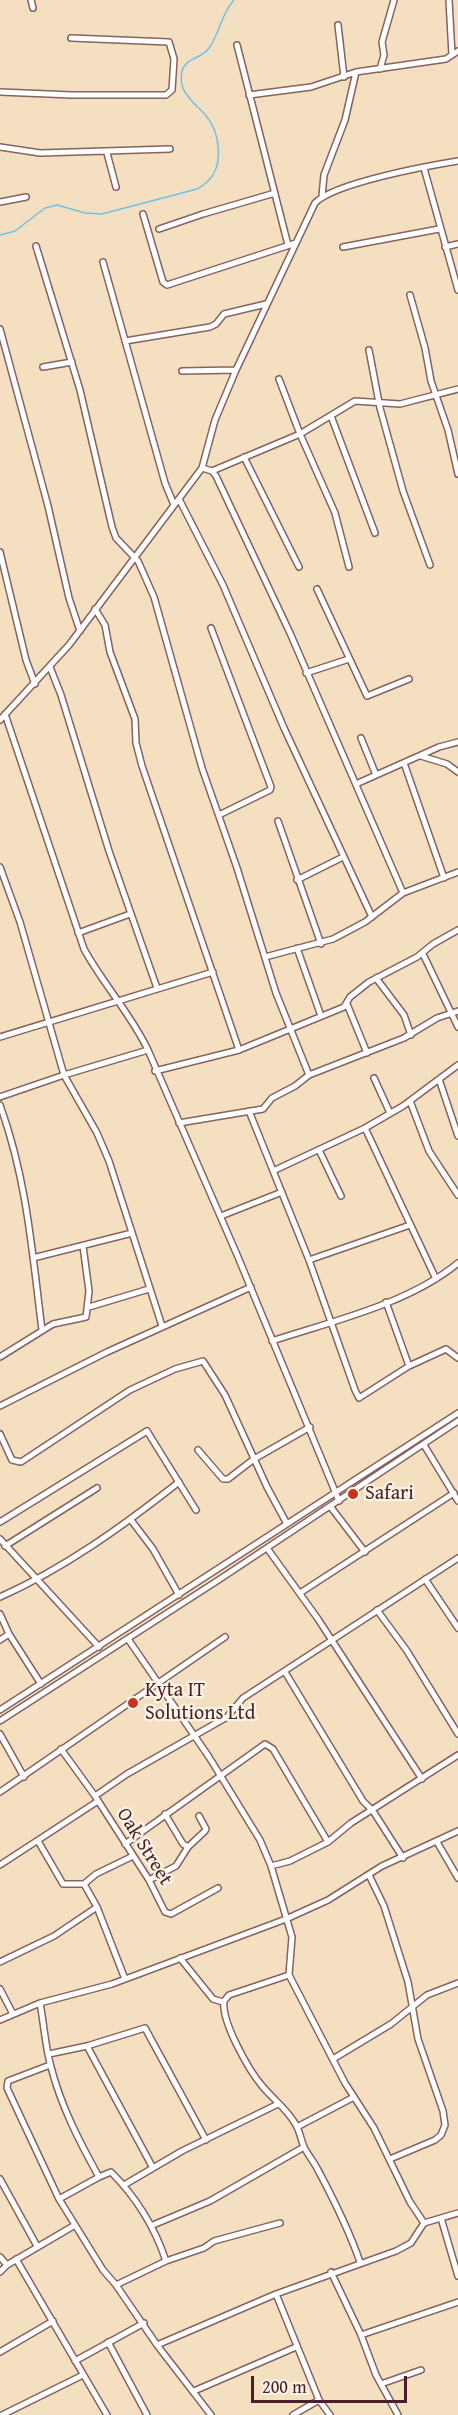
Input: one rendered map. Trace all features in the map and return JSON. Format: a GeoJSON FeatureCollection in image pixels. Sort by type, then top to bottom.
{"type":"FeatureCollection","features":[{"type":"Feature","properties":{"kind":"street"},"geometry":{"type":"LineString","coordinates":[[31,0],[33,8]]}},
{"type":"Feature","properties":{"kind":"street"},"geometry":{"type":"LineString","coordinates":[[380,69],[384,55],[382,42],[394,0]]}},
{"type":"Feature","properties":{"kind":"street"},"geometry":{"type":"LineString","coordinates":[[449,0],[452,55]]}},
{"type":"Feature","properties":{"kind":"street"},"geometry":{"type":"LineString","coordinates":[[338,26],[344,77]]}},
{"type":"Feature","properties":{"kind":"street"},"geometry":{"type":"LineString","coordinates":[[0,92],[166,95],[172,90],[174,59],[169,42],[71,38]]}},
{"type":"Feature","properties":{"kind":"street"},"geometry":{"type":"LineString","coordinates":[[237,45],[288,245]]}},
{"type":"Feature","properties":{"kind":"street"},"geometry":{"type":"LineString","coordinates":[[249,95],[311,87],[356,72],[446,59],[458,51]]}},
{"type":"Feature","properties":{"kind":"street"},"geometry":{"type":"LineString","coordinates":[[322,196],[324,175],[345,120],[356,72]]}},
{"type":"Feature","properties":{"kind":"street"},"geometry":{"type":"LineString","coordinates":[[0,147],[40,153],[107,153],[170,149]]}},
{"type":"Feature","properties":{"kind":"street"},"geometry":{"type":"LineString","coordinates":[[107,153],[116,187]]}},
{"type":"Feature","properties":{"kind":"street"},"geometry":{"type":"LineString","coordinates":[[0,720],[35,684],[80,631],[202,468],[215,420],[236,370],[315,203],[322,196],[361,183],[458,161]]}},
{"type":"Feature","properties":{"kind":"street"},"geometry":{"type":"LineString","coordinates":[[424,168],[458,290]]}},
{"type":"Feature","properties":{"kind":"street"},"geometry":{"type":"LineString","coordinates":[[159,229],[203,213],[275,193]]}},
{"type":"Feature","properties":{"kind":"street"},"geometry":{"type":"LineString","coordinates":[[0,202],[26,197]]}},
{"type":"Feature","properties":{"kind":"street"},"geometry":{"type":"LineString","coordinates":[[143,214],[163,282],[167,285],[296,243]]}},
{"type":"Feature","properties":{"kind":"street"},"geometry":{"type":"LineString","coordinates":[[343,247],[440,229]]}},
{"type":"Feature","properties":{"kind":"street"},"geometry":{"type":"LineString","coordinates":[[445,247],[458,244]]}},
{"type":"Feature","properties":{"kind":"street"},"geometry":{"type":"LineString","coordinates":[[36,246],[72,362],[112,527],[116,538],[138,561],[154,597],[196,748],[265,957],[309,1075]]}},
{"type":"Feature","properties":{"kind":"street"},"geometry":{"type":"LineString","coordinates":[[103,262],[165,483],[174,505]]}},
{"type":"Feature","properties":{"kind":"street"},"geometry":{"type":"LineString","coordinates":[[410,295],[435,394],[448,430],[458,471]]}},
{"type":"Feature","properties":{"kind":"street"},"geometry":{"type":"LineString","coordinates":[[125,341],[210,327],[216,324],[224,314],[266,304]]}},
{"type":"Feature","properties":{"kind":"street"},"geometry":{"type":"LineString","coordinates":[[0,329],[48,506],[69,598],[80,631]]}},
{"type":"Feature","properties":{"kind":"street"},"geometry":{"type":"LineString","coordinates":[[369,350],[381,403],[380,408],[403,491],[430,565]]}},
{"type":"Feature","properties":{"kind":"street"},"geometry":{"type":"LineString","coordinates":[[43,367],[72,362]]}},
{"type":"Feature","properties":{"kind":"street"},"geometry":{"type":"LineString","coordinates":[[182,371],[236,370]]}},
{"type":"Feature","properties":{"kind":"street"},"geometry":{"type":"LineString","coordinates":[[279,379],[300,434],[335,513],[349,567]]}},
{"type":"Feature","properties":{"kind":"street"},"geometry":{"type":"LineString","coordinates":[[202,468],[212,471],[300,434],[355,401],[368,400],[400,404],[458,389]]}},
{"type":"Feature","properties":{"kind":"street"},"geometry":{"type":"LineString","coordinates":[[331,416],[375,533]]}},
{"type":"Feature","properties":{"kind":"street"},"geometry":{"type":"LineString","coordinates":[[244,457],[299,567]]}},
{"type":"Feature","properties":{"kind":"street"},"geometry":{"type":"LineString","coordinates":[[212,471],[285,622],[404,893]]}},
{"type":"Feature","properties":{"kind":"street"},"geometry":{"type":"LineString","coordinates":[[179,499],[223,585],[343,857],[372,917]]}},
{"type":"Feature","properties":{"kind":"street"},"geometry":{"type":"LineString","coordinates":[[0,552],[3,579],[35,684]]}},
{"type":"Feature","properties":{"kind":"street"},"geometry":{"type":"LineString","coordinates":[[317,589],[367,696],[409,679]]}},
{"type":"Feature","properties":{"kind":"street"},"geometry":{"type":"LineString","coordinates":[[95,609],[105,625],[110,652],[135,719],[136,743],[142,766],[239,1050]]}},
{"type":"Feature","properties":{"kind":"street"},"geometry":{"type":"LineString","coordinates":[[211,628],[271,787],[260,797],[219,814]]}},
{"type":"Feature","properties":{"kind":"street"},"geometry":{"type":"LineString","coordinates":[[306,673],[349,659]]}},
{"type":"Feature","properties":{"kind":"street"},"geometry":{"type":"LineString","coordinates":[[50,667],[61,695],[130,914],[157,988]]}},
{"type":"Feature","properties":{"kind":"street"},"geometry":{"type":"LineString","coordinates":[[5,714],[78,933],[92,964],[135,1024],[148,1050],[155,1071],[221,1216],[339,1501]]}},
{"type":"Feature","properties":{"kind":"street"},"geometry":{"type":"LineString","coordinates":[[361,738],[376,775]]}},
{"type":"Feature","properties":{"kind":"street"},"geometry":{"type":"LineString","coordinates":[[356,784],[458,742]]}},
{"type":"Feature","properties":{"kind":"street"},"geometry":{"type":"LineString","coordinates":[[421,756],[447,764],[458,772]]}},
{"type":"Feature","properties":{"kind":"street"},"geometry":{"type":"LineString","coordinates":[[404,763],[444,878]]}},
{"type":"Feature","properties":{"kind":"street"},"geometry":{"type":"LineString","coordinates":[[278,821],[321,944]]}},
{"type":"Feature","properties":{"kind":"street"},"geometry":{"type":"LineString","coordinates":[[297,880],[343,857]]}},
{"type":"Feature","properties":{"kind":"street"},"geometry":{"type":"LineString","coordinates":[[0,867],[20,922],[64,1075],[100,1139],[124,1204],[162,1326]]}},
{"type":"Feature","properties":{"kind":"street"},"geometry":{"type":"LineString","coordinates":[[265,957],[321,944],[348,932],[404,893],[458,872]]}},
{"type":"Feature","properties":{"kind":"street"},"geometry":{"type":"LineString","coordinates":[[78,933],[130,914]]}},
{"type":"Feature","properties":{"kind":"street"},"geometry":{"type":"LineString","coordinates":[[155,1071],[239,1050],[344,1007],[356,992],[376,978],[423,954],[433,944],[458,931]]}},
{"type":"Feature","properties":{"kind":"street"},"geometry":{"type":"LineString","coordinates":[[297,948],[321,1016]]}},
{"type":"Feature","properties":{"kind":"street"},"geometry":{"type":"LineString","coordinates":[[423,954],[455,1012],[458,1027]]}},
{"type":"Feature","properties":{"kind":"street"},"geometry":{"type":"LineString","coordinates":[[0,1037],[213,972]]}},
{"type":"Feature","properties":{"kind":"street"},"geometry":{"type":"LineString","coordinates":[[376,978],[404,1015],[411,1035]]}},
{"type":"Feature","properties":{"kind":"street"},"geometry":{"type":"LineString","coordinates":[[347,1004],[367,1053]]}},
{"type":"Feature","properties":{"kind":"street"},"geometry":{"type":"LineString","coordinates":[[179,1122],[263,1109],[272,1098],[295,1086],[309,1075],[411,1035],[437,1018],[455,1012]]}},
{"type":"Feature","properties":{"kind":"street"},"geometry":{"type":"LineString","coordinates":[[0,1097],[148,1050]]}},
{"type":"Feature","properties":{"kind":"street"},"geometry":{"type":"LineString","coordinates":[[273,1171],[365,1128],[411,1101],[458,1065]]}},
{"type":"Feature","properties":{"kind":"street"},"geometry":{"type":"LineString","coordinates":[[374,1078],[390,1113]]}},
{"type":"Feature","properties":{"kind":"street"},"geometry":{"type":"LineString","coordinates":[[439,1079],[458,1136]]}},
{"type":"Feature","properties":{"kind":"street"},"geometry":{"type":"LineString","coordinates":[[411,1101],[429,1151],[458,1195]]}},
{"type":"Feature","properties":{"kind":"street"},"geometry":{"type":"LineString","coordinates":[[0,1105],[21,1173],[42,1330]]}},
{"type":"Feature","properties":{"kind":"street"},"geometry":{"type":"LineString","coordinates":[[249,1112],[309,1260],[360,1398],[409,1366],[446,1349],[458,1358]]}},
{"type":"Feature","properties":{"kind":"street"},"geometry":{"type":"LineString","coordinates":[[365,1128],[436,1279]]}},
{"type":"Feature","properties":{"kind":"street"},"geometry":{"type":"LineString","coordinates":[[319,1150],[340,1196]]}},
{"type":"Feature","properties":{"kind":"street"},"geometry":{"type":"LineString","coordinates":[[221,1216],[282,1192]]}},
{"type":"Feature","properties":{"kind":"street"},"geometry":{"type":"LineString","coordinates":[[309,1260],[410,1225]]}},
{"type":"Feature","properties":{"kind":"street"},"geometry":{"type":"LineString","coordinates":[[33,1258],[132,1233]]}},
{"type":"Feature","properties":{"kind":"street"},"geometry":{"type":"LineString","coordinates":[[0,1358],[53,1324],[86,1317],[89,1307],[83,1246]]}},
{"type":"Feature","properties":{"kind":"street"},"geometry":{"type":"LineString","coordinates":[[272,1341],[386,1302],[436,1279],[458,1263]]}},
{"type":"Feature","properties":{"kind":"street"},"geometry":{"type":"LineString","coordinates":[[0,1406],[162,1326],[250,1287]]}},
{"type":"Feature","properties":{"kind":"street"},"geometry":{"type":"LineString","coordinates":[[89,1307],[149,1289]]}},
{"type":"Feature","properties":{"kind":"street"},"geometry":{"type":"LineString","coordinates":[[386,1302],[409,1366]]}},
{"type":"Feature","properties":{"kind":"street"},"geometry":{"type":"LineString","coordinates":[[0,1434],[12,1460],[21,1462],[130,1390],[175,1369],[203,1361],[225,1395],[287,1524]]}},
{"type":"Feature","properties":{"kind":"street"},"geometry":{"type":"LineString","coordinates":[[0,1710],[458,1413]]}},
{"type":"Feature","properties":{"kind":"street"},"geometry":{"type":"LineString","coordinates":[[0,1721],[458,1421]]}},
{"type":"Feature","properties":{"kind":"street"},"geometry":{"type":"LineString","coordinates":[[198,1450],[223,1479],[232,1476],[254,1459],[310,1427]]}},
{"type":"Feature","properties":{"kind":"street"},"geometry":{"type":"LineString","coordinates":[[0,1522],[147,1431],[196,1510]]}},
{"type":"Feature","properties":{"kind":"street"},"geometry":{"type":"LineString","coordinates":[[424,1445],[458,1501]]}},
{"type":"Feature","properties":{"kind":"street"},"geometry":{"type":"LineString","coordinates":[[0,1597],[38,1580],[131,1520],[179,1482]]}},
{"type":"Feature","properties":{"kind":"street"},"geometry":{"type":"LineString","coordinates":[[5,1546],[97,1488]]}},
{"type":"Feature","properties":{"kind":"street"},"geometry":{"type":"LineString","coordinates":[[300,1593],[454,1493]]}},
{"type":"Feature","properties":{"kind":"street"},"geometry":{"type":"LineString","coordinates":[[330,1506],[365,1552]]}},
{"type":"Feature","properties":{"kind":"street"},"geometry":{"type":"LineString","coordinates":[[131,1520],[153,1549],[179,1595]]}},
{"type":"Feature","properties":{"kind":"street"},"geometry":{"type":"LineString","coordinates":[[0,1539],[99,1647]]}},
{"type":"Feature","properties":{"kind":"street"},"geometry":{"type":"LineString","coordinates":[[267,1548],[300,1593],[422,1779]]}},
{"type":"Feature","properties":{"kind":"street"},"geometry":{"type":"LineString","coordinates":[[0,1865],[97,1799],[127,1774],[227,1717],[243,1698],[458,1558]]}},
{"type":"Feature","properties":{"kind":"street"},"geometry":{"type":"LineString","coordinates":[[425,1579],[458,1628]]}},
{"type":"Feature","properties":{"kind":"street"},"geometry":{"type":"LineString","coordinates":[[377,1610],[413,1660],[458,1734]]}},
{"type":"Feature","properties":{"kind":"street"},"geometry":{"type":"LineString","coordinates":[[0,1614],[9,1634],[41,1684]]}},
{"type":"Feature","properties":{"kind":"street"},"geometry":{"type":"LineString","coordinates":[[0,1640],[9,1634]]}},
{"type":"Feature","properties":{"kind":"street"},"geometry":{"type":"LineString","coordinates":[[0,1792],[225,1637]]}},
{"type":"Feature","properties":{"kind":"street"},"geometry":{"type":"LineString","coordinates":[[128,1639],[221,1775],[254,1829],[271,1866],[292,1937],[289,1975],[354,2097],[374,2128],[410,2202],[424,2223]]}},
{"type":"Feature","properties":{"kind":"street"},"geometry":{"type":"LineString","coordinates":[[285,1672],[363,1802],[373,1811],[403,1858]]}},
{"type":"Feature","properties":{"kind":"street"},"geometry":{"type":"LineString","coordinates":[[14,1701],[20,1708]]}},
{"type":"Feature","properties":{"kind":"street"},"geometry":{"type":"LineString","coordinates":[[0,1734],[24,1777]]}},
{"type":"Feature","properties":{"kind":"street"},"geometry":{"type":"LineString","coordinates":[[125,1844],[261,1745],[268,1744],[310,1808],[328,1842]]}},
{"type":"Feature","properties":{"kind":"street","name":"Oak Street"},"geometry":{"type":"LineString","coordinates":[[61,1749],[97,1799],[168,1914],[218,1888]]}},
{"type":"Feature","properties":{"kind":"street"},"geometry":{"type":"LineString","coordinates":[[271,1866],[290,1861],[328,1842],[351,1823],[458,1755]]}},
{"type":"Feature","properties":{"kind":"street"},"geometry":{"type":"LineString","coordinates":[[165,1814],[183,1844],[188,1847]]}},
{"type":"Feature","properties":{"kind":"street"},"geometry":{"type":"LineString","coordinates":[[149,1880],[181,1862],[188,1847],[206,1830],[199,1816]]}},
{"type":"Feature","properties":{"kind":"street"},"geometry":{"type":"LineString","coordinates":[[0,2020],[40,2003],[125,1979],[285,1919],[328,1900],[382,1866],[458,1831]]}},
{"type":"Feature","properties":{"kind":"street"},"geometry":{"type":"LineString","coordinates":[[38,1841],[63,1884],[84,1884],[96,1874],[133,1857]]}},
{"type":"Feature","properties":{"kind":"street"},"geometry":{"type":"LineString","coordinates":[[437,1842],[458,1878]]}},
{"type":"Feature","properties":{"kind":"street"},"geometry":{"type":"LineString","coordinates":[[369,1875],[384,1906],[408,1982],[418,2039],[446,2126],[435,2140],[390,2159]]}},
{"type":"Feature","properties":{"kind":"street"},"geometry":{"type":"LineString","coordinates":[[84,1884],[98,1907],[125,1979]]}},
{"type":"Feature","properties":{"kind":"street"},"geometry":{"type":"LineString","coordinates":[[0,1962],[54,1936],[98,1907]]}},
{"type":"Feature","properties":{"kind":"street"},"geometry":{"type":"LineString","coordinates":[[180,1958],[213,1999],[223,2002]]}},
{"type":"Feature","properties":{"kind":"street"},"geometry":{"type":"LineString","coordinates":[[289,1975],[229,1995],[223,2002],[226,2022],[251,2070],[297,2127],[304,2147],[342,2216],[360,2262]]}},
{"type":"Feature","properties":{"kind":"street"},"geometry":{"type":"LineString","coordinates":[[333,2059],[383,2030],[427,1995],[458,1984]]}},
{"type":"Feature","properties":{"kind":"street"},"geometry":{"type":"LineString","coordinates":[[0,1989],[13,2014]]}},
{"type":"Feature","properties":{"kind":"street"},"geometry":{"type":"LineString","coordinates":[[40,2003],[50,2065],[73,2131],[99,2177]]}},
{"type":"Feature","properties":{"kind":"street"},"geometry":{"type":"LineString","coordinates":[[49,2054],[87,2046],[142,2028],[146,2029],[206,2140]]}},
{"type":"Feature","properties":{"kind":"street"},"geometry":{"type":"LineString","coordinates":[[87,2046],[153,2168]]}},
{"type":"Feature","properties":{"kind":"street"},"geometry":{"type":"LineString","coordinates":[[50,2065],[6,2084],[59,2199],[75,2225],[103,2270],[211,2415]]}},
{"type":"Feature","properties":{"kind":"street"},"geometry":{"type":"LineString","coordinates":[[297,2127],[354,2097]]}},
{"type":"Feature","properties":{"kind":"street"},"geometry":{"type":"LineString","coordinates":[[124,2185],[278,2104]]}},
{"type":"Feature","properties":{"kind":"street"},"geometry":{"type":"LineString","coordinates":[[153,2225],[210,2201],[304,2147]]}},
{"type":"Feature","properties":{"kind":"street"},"geometry":{"type":"LineString","coordinates":[[59,2199],[110,2172],[124,2185],[153,2225],[166,2260]]}},
{"type":"Feature","properties":{"kind":"street"},"geometry":{"type":"LineString","coordinates":[[0,2179],[38,2246]]}},
{"type":"Feature","properties":{"kind":"street"},"geometry":{"type":"LineString","coordinates":[[157,2345],[331,2272],[396,2251],[411,2243],[424,2223],[458,2213]]}},
{"type":"Feature","properties":{"kind":"street"},"geometry":{"type":"LineString","coordinates":[[441,2218],[458,2276]]}},
{"type":"Feature","properties":{"kind":"street"},"geometry":{"type":"LineString","coordinates":[[116,2285],[166,2260],[204,2248],[214,2241],[280,2223]]}},
{"type":"Feature","properties":{"kind":"street"},"geometry":{"type":"LineString","coordinates":[[0,2272],[16,2259],[75,2225]]}},
{"type":"Feature","properties":{"kind":"street"},"geometry":{"type":"LineString","coordinates":[[0,2257],[7,2265]]}},
{"type":"Feature","properties":{"kind":"street"},"geometry":{"type":"LineString","coordinates":[[16,2259],[106,2415]]}},
{"type":"Feature","properties":{"kind":"street"},"geometry":{"type":"LineString","coordinates":[[331,2272],[361,2335],[381,2385],[398,2415]]}},
{"type":"Feature","properties":{"kind":"street"},"geometry":{"type":"LineString","coordinates":[[276,2294],[319,2400],[330,2415]]}},
{"type":"Feature","properties":{"kind":"street"},"geometry":{"type":"LineString","coordinates":[[361,2335],[458,2302]]}},
{"type":"Feature","properties":{"kind":"street"},"geometry":{"type":"LineString","coordinates":[[0,2352],[53,2321]]}},
{"type":"Feature","properties":{"kind":"street"},"geometry":{"type":"LineString","coordinates":[[75,2361],[144,2323]]}},
{"type":"Feature","properties":{"kind":"street"},"geometry":{"type":"LineString","coordinates":[[108,2342],[147,2415]]}},
{"type":"Feature","properties":{"kind":"street"},"geometry":{"type":"LineString","coordinates":[[194,2391],[297,2347]]}},
{"type":"Feature","properties":{"kind":"street"},"geometry":{"type":"LineString","coordinates":[[381,2385],[421,2370]]}},
{"type":"Feature","properties":{"kind":"street"},"geometry":{"type":"LineString","coordinates":[[2,2415],[82,2375]]}},
{"type":"Feature","properties":{"kind":"street"},"geometry":{"type":"LineString","coordinates":[[293,2415],[319,2400]]}},
{"type":"Feature","properties":{"kind":"waterway"},"geometry":{"type":"LineString","coordinates":[[0,235],[15,231],[45,208],[57,205],[85,213],[102,214],[197,189],[208,181],[213,175],[218,158],[217,140],[207,117],[185,92],[182,86],[182,71],[190,60],[209,48],[226,11],[234,0]]}},
{"type":"Feature","properties":{"kind":"place","name":"Safari"},"geometry":{"type":"Point","coordinates":[353,1494]}},
{"type":"Feature","properties":{"kind":"place","name":"Kyta IT Solutions Ltd"},"geometry":{"type":"Point","coordinates":[133,1703]}}]}
